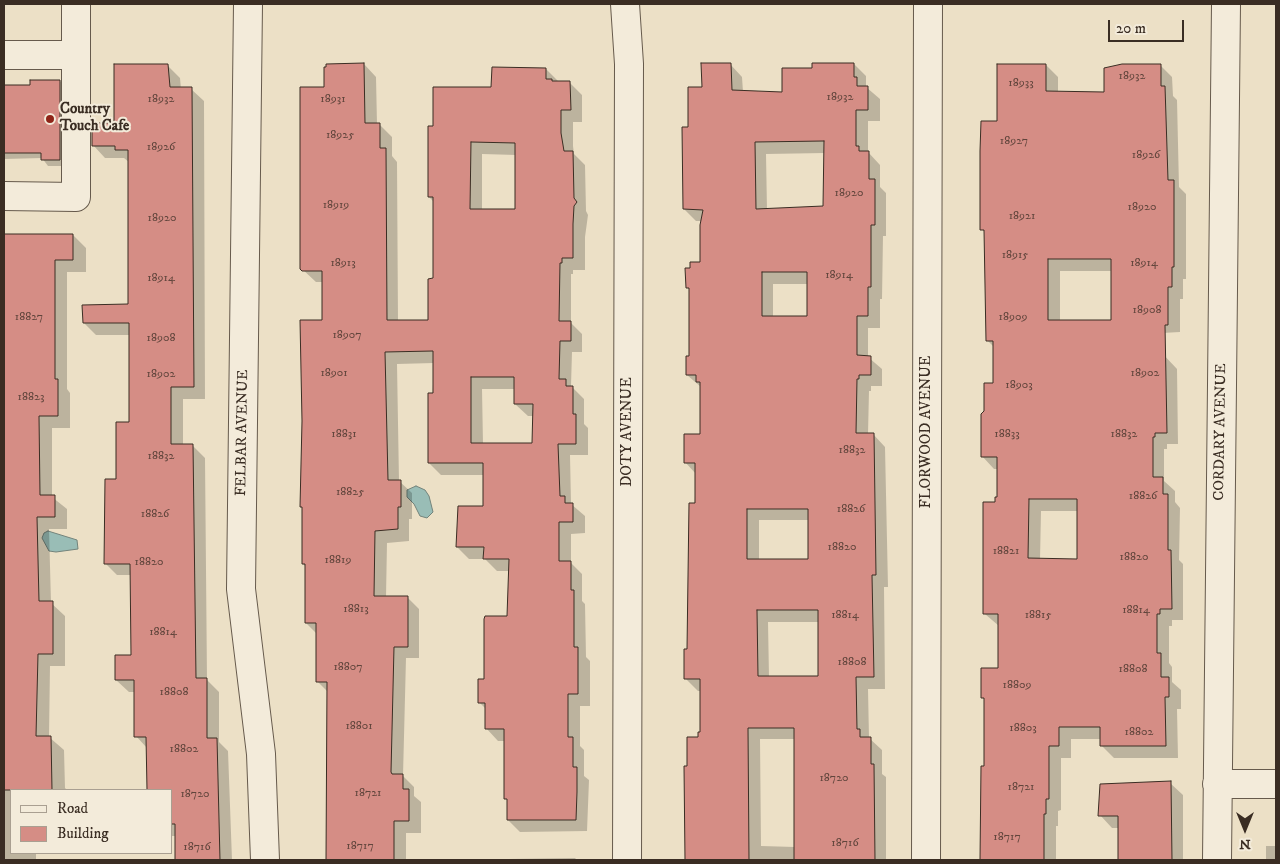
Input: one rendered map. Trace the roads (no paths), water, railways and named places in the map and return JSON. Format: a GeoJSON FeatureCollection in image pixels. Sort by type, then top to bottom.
{"type":"FeatureCollection","features":[{"type":"Feature","properties":{"kind":"street"},"geometry":{"type":"LineString","coordinates":[[4,196],[76,197],[76,4]]}},
{"type":"Feature","properties":{"kind":"street","name":"FELBAR AVENUE"},"geometry":{"type":"LineString","coordinates":[[248,4],[241,589],[261,754],[265,860]]}},
{"type":"Feature","properties":{"kind":"street","name":"DOTY AVENUE"},"geometry":{"type":"LineString","coordinates":[[625,4],[628,64],[627,860]]}},
{"type":"Feature","properties":{"kind":"street","name":"FLORWOOD AVENUE"},"geometry":{"type":"LineString","coordinates":[[926,860],[928,4]]}},
{"type":"Feature","properties":{"kind":"street","name":"CORDARY AVENUE"},"geometry":{"type":"LineString","coordinates":[[1218,860],[1217,784],[1226,4]]}},
{"type":"Feature","properties":{"kind":"street"},"geometry":{"type":"LineString","coordinates":[[4,55],[76,55]]}},
{"type":"Feature","properties":{"kind":"street"},"geometry":{"type":"LineString","coordinates":[[1217,784],[1276,784]]}},
{"type":"Feature","properties":{"kind":"water"},"geometry":{"type":"Polygon","coordinates":[[[416,486],[425,490],[429,496],[433,512],[427,518],[420,516],[414,504],[407,497],[407,490],[416,486]]]}},
{"type":"Feature","properties":{"kind":"water"},"geometry":{"type":"Polygon","coordinates":[[[48,531],[77,540],[78,549],[49,551],[42,538],[44,533],[48,531]]]}},
{"type":"Feature","properties":{"kind":"place","name":"Country Touch Cafe"},"geometry":{"type":"Point","coordinates":[50,119]}}]}
